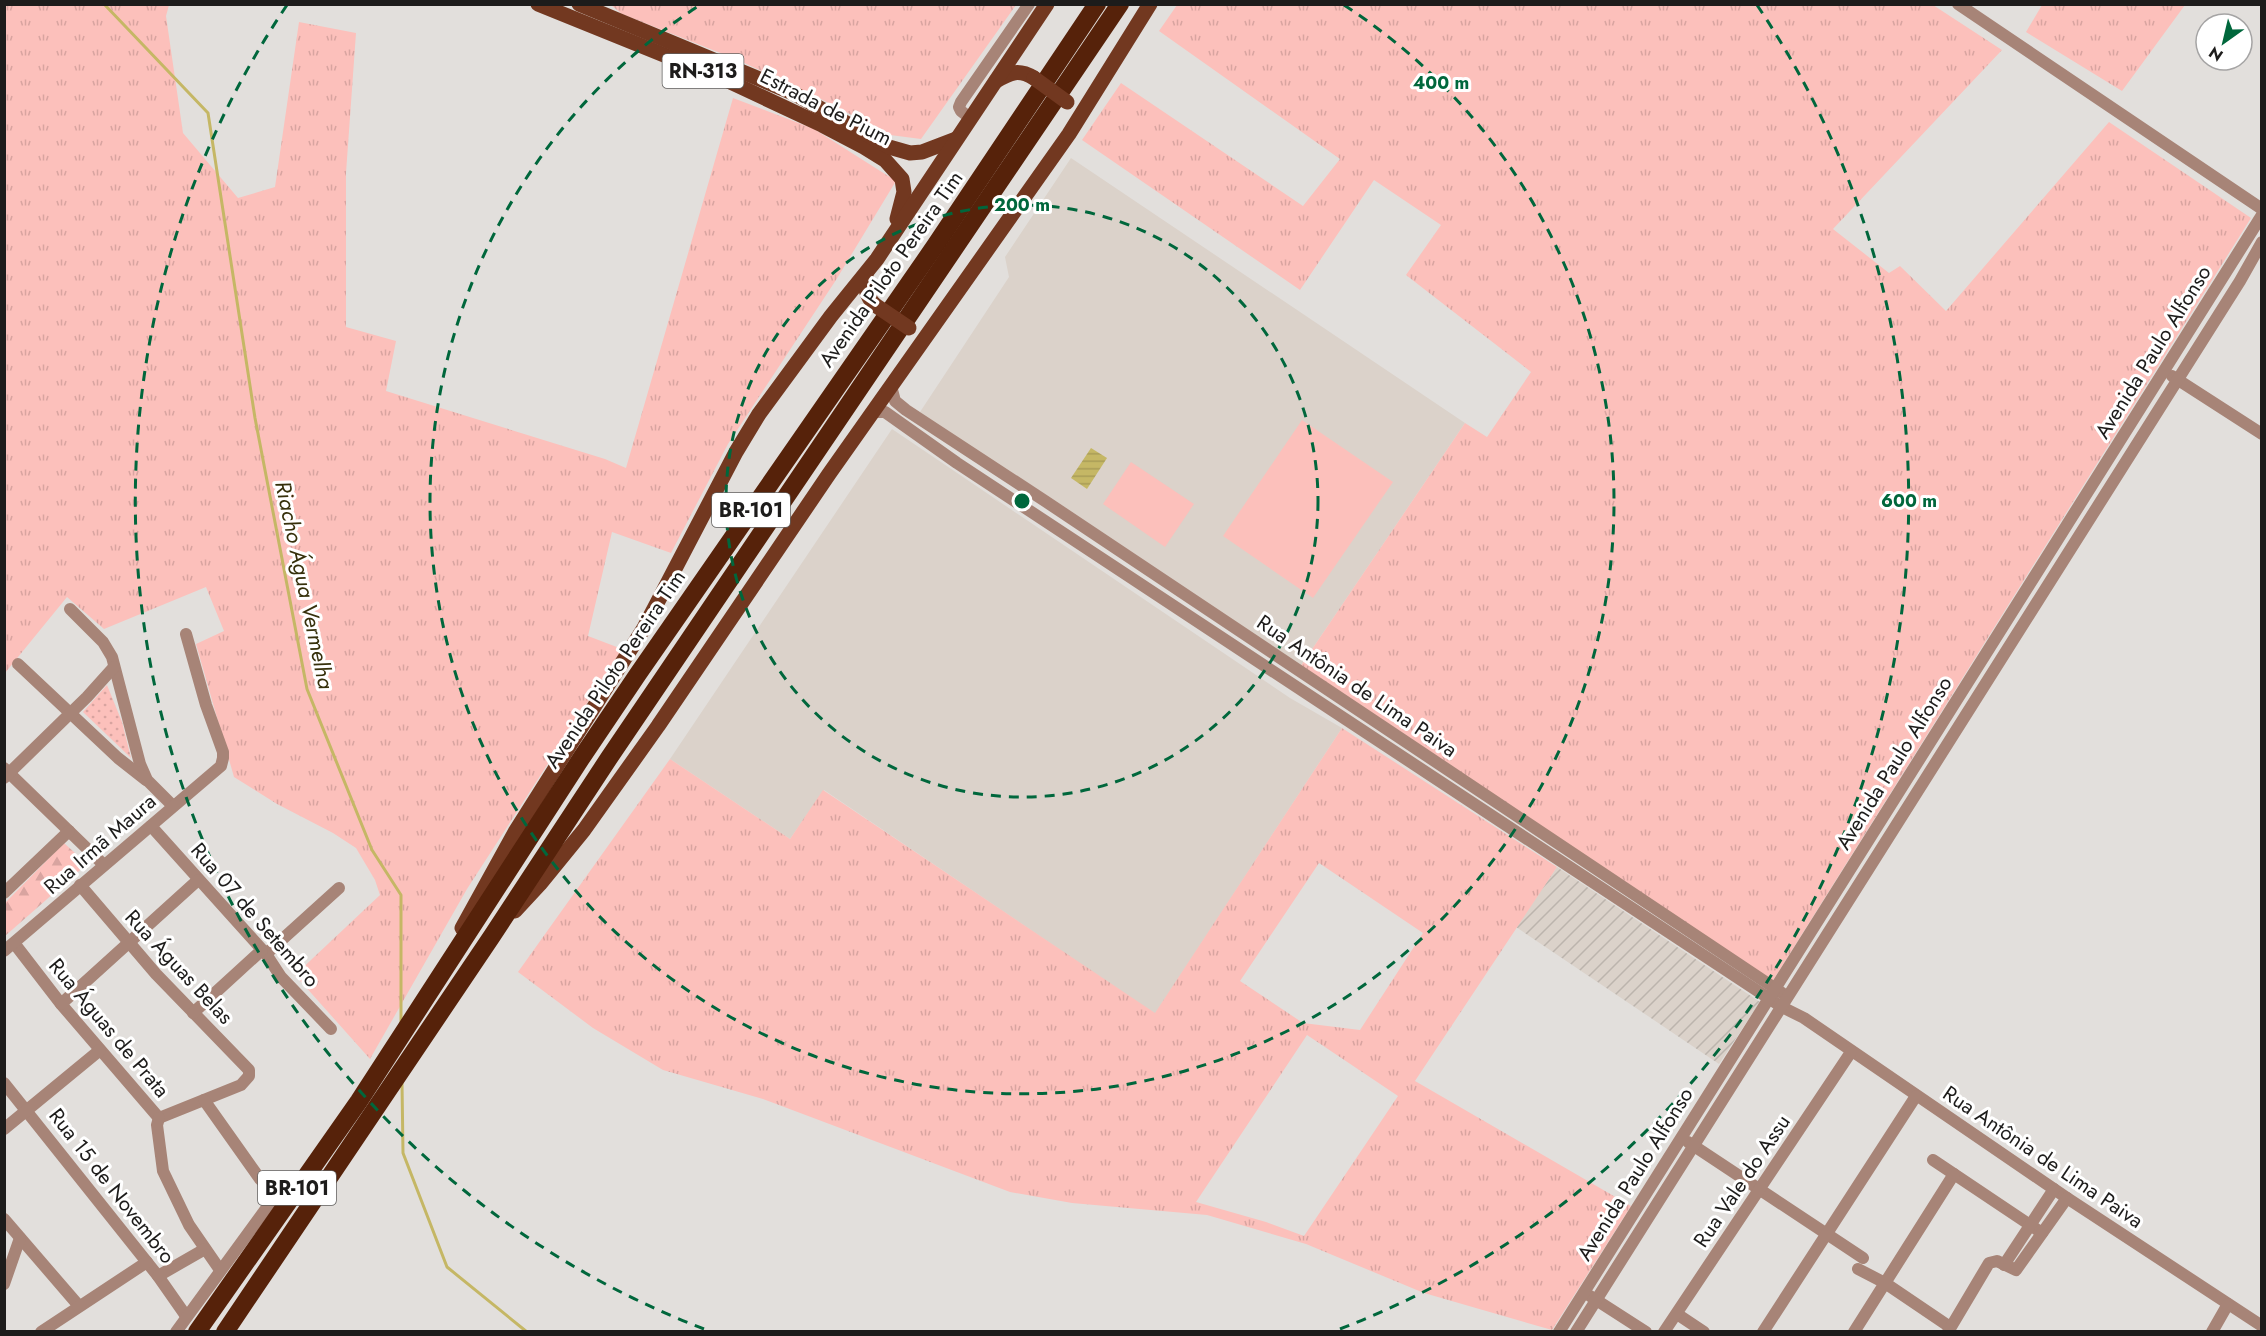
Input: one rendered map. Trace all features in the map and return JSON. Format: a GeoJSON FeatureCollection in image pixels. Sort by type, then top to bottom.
{"type":"FeatureCollection","features":[{"type":"Feature","properties":{"kind":"highway","name":"BR-101"},"geometry":{"type":"LineString","coordinates":[[1084,41],[1097,4]]}},
{"type":"Feature","properties":{"kind":"highway","name":"BR-101"},"geometry":{"type":"LineString","coordinates":[[1084,41],[1120,4]]}},
{"type":"Feature","properties":{"kind":"highway","name":"Avenida Piloto Pereira Tim"},"geometry":{"type":"LineString","coordinates":[[225,1332],[492,936],[1084,41]]}},
{"type":"Feature","properties":{"kind":"highway","name":"Avenida Piloto Pereira Tim"},"geometry":{"type":"LineString","coordinates":[[197,1332],[407,1028],[638,674],[947,228],[1084,41]]}},
{"type":"Feature","properties":{"kind":"main road","name":"Estrada de Pium"},"geometry":{"type":"LineString","coordinates":[[538,4],[726,80],[822,125],[885,160],[898,174],[903,184],[903,201],[893,235]]}},
{"type":"Feature","properties":{"kind":"main road","name":"Estrada de Pium"},"geometry":{"type":"LineString","coordinates":[[579,4],[600,9],[792,93],[889,147],[910,153],[922,152],[956,139]]}},
{"type":"Feature","properties":{"kind":"main road"},"geometry":{"type":"LineString","coordinates":[[432,987],[514,832],[645,628],[736,452],[759,414],[831,316],[866,274],[1047,4]]}},
{"type":"Feature","properties":{"kind":"main road"},"geometry":{"type":"LineString","coordinates":[[492,936],[540,884],[584,830],[1068,134],[1150,4]]}},
{"type":"Feature","properties":{"kind":"main road"},"geometry":{"type":"LineString","coordinates":[[994,83],[1016,72],[1024,72],[1034,78],[1067,102],[1072,117],[1068,134]]}},
{"type":"Feature","properties":{"kind":"main road"},"geometry":{"type":"LineString","coordinates":[[866,274],[864,289],[875,305],[909,328],[922,332],[935,324]]}},
{"type":"Feature","properties":{"kind":"street"},"geometry":{"type":"LineString","coordinates":[[970,118],[959,107],[1029,4]]}},
{"type":"Feature","properties":{"kind":"street"},"geometry":{"type":"LineString","coordinates":[[1958,4],[2262,209]]}},
{"type":"Feature","properties":{"kind":"street","name":"Avenida Paulo Alfonso"},"geometry":{"type":"LineString","coordinates":[[1559,1332],[2262,215]]}},
{"type":"Feature","properties":{"kind":"street","name":"Avenida Paulo Alfonso"},"geometry":{"type":"LineString","coordinates":[[1576,1332],[2262,242]]}},
{"type":"Feature","properties":{"kind":"street"},"geometry":{"type":"LineString","coordinates":[[2164,371],[2262,434]]}},
{"type":"Feature","properties":{"kind":"street","name":"Rua Antônia de Lima Paiva"},"geometry":{"type":"LineString","coordinates":[[891,386],[897,404],[1105,541],[1785,1002],[1851,1052],[1916,1096],[2262,1326]]}},
{"type":"Feature","properties":{"kind":"street","name":"Rua Antônia de Lima Paiva"},"geometry":{"type":"LineString","coordinates":[[874,412],[885,412],[1096,554],[1773,994]]}},
{"type":"Feature","properties":{"kind":"street"},"geometry":{"type":"LineString","coordinates":[[2130,425],[2143,433]]}},
{"type":"Feature","properties":{"kind":"street"},"geometry":{"type":"LineString","coordinates":[[981,478],[989,465]]}},
{"type":"Feature","properties":{"kind":"street"},"geometry":{"type":"LineString","coordinates":[[1096,554],[1105,541]]}},
{"type":"Feature","properties":{"kind":"street"},"geometry":{"type":"LineString","coordinates":[[70,609],[103,642],[112,657],[140,764],[147,780]]}},
{"type":"Feature","properties":{"kind":"street","name":"Rua Irmã Maura"},"geometry":{"type":"LineString","coordinates":[[9,947],[220,766],[223,758],[222,752],[186,634]]}},
{"type":"Feature","properties":{"kind":"street"},"geometry":{"type":"LineString","coordinates":[[18,664],[173,806]]}},
{"type":"Feature","properties":{"kind":"street"},"geometry":{"type":"LineString","coordinates":[[104,866],[6,773],[70,714],[114,667]]}},
{"type":"Feature","properties":{"kind":"street"},"geometry":{"type":"LineString","coordinates":[[1929,745],[1942,752]]}},
{"type":"Feature","properties":{"kind":"street","name":"Rua 07 de Setembro"},"geometry":{"type":"LineString","coordinates":[[151,826],[264,952],[281,976],[331,1029]]}},
{"type":"Feature","properties":{"kind":"street"},"geometry":{"type":"LineString","coordinates":[[4,893],[69,831]]}},
{"type":"Feature","properties":{"kind":"street"},"geometry":{"type":"LineString","coordinates":[[61,1004],[198,880]]}},
{"type":"Feature","properties":{"kind":"street","name":"Rua Águas Belas"},"geometry":{"type":"LineString","coordinates":[[80,885],[127,942],[193,1013],[240,1059],[250,1073],[241,1085],[204,1100]]}},
{"type":"Feature","properties":{"kind":"street"},"geometry":{"type":"LineString","coordinates":[[193,1013],[339,888]]}},
{"type":"Feature","properties":{"kind":"street","name":"Rua Águas de Prata"},"geometry":{"type":"LineString","coordinates":[[9,947],[159,1118],[157,1125],[163,1171],[189,1226],[220,1270]]}},
{"type":"Feature","properties":{"kind":"street"},"geometry":{"type":"LineString","coordinates":[[4,1129],[100,1050]]}},
{"type":"Feature","properties":{"kind":"street","name":"Rua Vale do Assu"},"geometry":{"type":"LineString","coordinates":[[1664,1332],[1851,1052]]}},
{"type":"Feature","properties":{"kind":"street"},"geometry":{"type":"LineString","coordinates":[[1724,1071],[1737,1078]]}},
{"type":"Feature","properties":{"kind":"street","name":"Rua 15 de Novembro"},"geometry":{"type":"LineString","coordinates":[[4,1083],[158,1276],[186,1316]]}},
{"type":"Feature","properties":{"kind":"street"},"geometry":{"type":"LineString","coordinates":[[1763,1332],[1916,1096]]}},
{"type":"Feature","properties":{"kind":"street"},"geometry":{"type":"LineString","coordinates":[[159,1118],[204,1100],[260,1179],[276,1195],[176,1332]]}},
{"type":"Feature","properties":{"kind":"street"},"geometry":{"type":"LineString","coordinates":[[1682,1138],[1826,1234],[1860,1263],[1949,1329],[1989,1263],[1995,1261],[2015,1270],[2030,1226],[2054,1189]]}},
{"type":"Feature","properties":{"kind":"street"},"geometry":{"type":"LineString","coordinates":[[1933,1160],[2042,1233]]}},
{"type":"Feature","properties":{"kind":"street"},"geometry":{"type":"LineString","coordinates":[[1854,1332],[1954,1174]]}},
{"type":"Feature","properties":{"kind":"street"},"geometry":{"type":"LineString","coordinates":[[2023,1248],[2042,1233],[2067,1197]]}},
{"type":"Feature","properties":{"kind":"street"},"geometry":{"type":"LineString","coordinates":[[4,1219],[79,1306]]}},
{"type":"Feature","properties":{"kind":"street"},"geometry":{"type":"LineString","coordinates":[[4,1284],[20,1238]]}},
{"type":"Feature","properties":{"kind":"street"},"geometry":{"type":"LineString","coordinates":[[158,1276],[205,1249]]}},
{"type":"Feature","properties":{"kind":"street"},"geometry":{"type":"LineString","coordinates":[[41,1332],[147,1262]]}},
{"type":"Feature","properties":{"kind":"street"},"geometry":{"type":"LineString","coordinates":[[1584,1292],[1646,1332]]}},
{"type":"Feature","properties":{"kind":"street"},"geometry":{"type":"LineString","coordinates":[[2212,1332],[2228,1304]]}},
{"type":"Feature","properties":{"kind":"street"},"geometry":{"type":"LineString","coordinates":[[1677,1314],[1704,1332]]}},
{"type":"Feature","properties":{"kind":"shaded area"},"geometry":{"type":"Polygon","coordinates":[[[1071,158],[1465,423],[1300,667],[920,412],[1009,277],[1005,257],[1071,158]]]}},
{"type":"Feature","properties":{"kind":"shaded area"},"geometry":{"type":"Polygon","coordinates":[[[892,429],[1290,698],[1342,728],[1155,1014],[824,790],[790,839],[670,759],[892,429]]]}},
{"type":"Feature","properties":{"kind":"shaded area"},"geometry":{"type":"Polygon","coordinates":[[[1091,448],[1107,458],[1087,489],[1071,478],[1091,448]]]}},
{"type":"Feature","properties":{"kind":"shaded area"},"geometry":{"type":"Polygon","coordinates":[[[1557,867],[1760,1002],[1719,1064],[1516,927],[1557,867]]]}},
{"type":"Feature","properties":{"kind":"green space"},"geometry":{"type":"Polygon","coordinates":[[[5,5],[169,5],[166,16],[183,133],[238,198],[275,187],[299,22],[356,33],[346,173],[346,327],[396,341],[386,391],[605,459],[626,468],[733,98],[814,129],[896,181],[836,280],[728,444],[671,553],[612,532],[588,636],[622,649],[467,889],[370,1059],[295,975],[380,895],[375,880],[356,848],[234,777],[196,644],[224,631],[206,587],[104,629],[67,597],[5,673],[5,5]]]}},
{"type":"Feature","properties":{"kind":"green space"},"geometry":{"type":"Polygon","coordinates":[[[611,5],[1016,5],[921,139],[890,135],[738,60],[622,14],[611,5]]]}},
{"type":"Feature","properties":{"kind":"green space"},"geometry":{"type":"Polygon","coordinates":[[[1177,5],[1933,5],[2002,50],[1833,229],[1889,273],[1900,266],[1946,311],[2109,122],[2251,218],[1772,982],[1300,667],[1465,423],[1487,437],[1531,372],[1406,275],[1441,225],[1374,180],[1300,290],[1082,140],[1121,83],[1303,206],[1340,159],[1159,31],[1177,5]]]}},
{"type":"Feature","properties":{"kind":"green space"},"geometry":{"type":"Polygon","coordinates":[[[2042,5],[2185,5],[2122,91],[2026,32],[2042,5]]]}},
{"type":"Feature","properties":{"kind":"green space"},"geometry":{"type":"Polygon","coordinates":[[[1302,420],[1393,482],[1313,598],[1223,536],[1302,420]]]}},
{"type":"Feature","properties":{"kind":"green space"},"geometry":{"type":"Polygon","coordinates":[[[1131,462],[1194,504],[1165,547],[1103,504],[1131,462]]]}},
{"type":"Feature","properties":{"kind":"green space"},"geometry":{"type":"Polygon","coordinates":[[[107,685],[122,722],[131,758],[83,712],[107,685]]]}},
{"type":"Feature","properties":{"kind":"green space"},"geometry":{"type":"Polygon","coordinates":[[[1342,728],[1557,867],[1415,1081],[1631,1206],[1552,1330],[1424,1293],[1306,1244],[1207,1215],[1072,1203],[1010,1192],[763,1099],[663,1070],[593,1028],[518,972],[670,759],[790,839],[823,790],[1155,1013],[1342,728]],[[1319,863],[1240,981],[1303,1023],[1360,1030],[1423,933],[1319,863]],[[1307,1035],[1196,1202],[1266,1222],[1304,1236],[1398,1096],[1307,1035]]]}},
{"type":"Feature","properties":{"kind":"green space"},"geometry":{"type":"Polygon","coordinates":[[[64,843],[87,864],[5,936],[5,903],[64,843]]]}},
{"type":"Feature","properties":{"kind":"waterway","name":"Riacho Água Vermelha"},"geometry":{"type":"LineString","coordinates":[[104,4],[208,113],[255,418],[307,689],[372,850],[401,895],[401,1023]]}},
{"type":"Feature","properties":{"kind":"waterway","name":"Riacho Água Vermelha"},"geometry":{"type":"LineString","coordinates":[[402,1083],[403,1153],[447,1267],[527,1332]]}}]}
